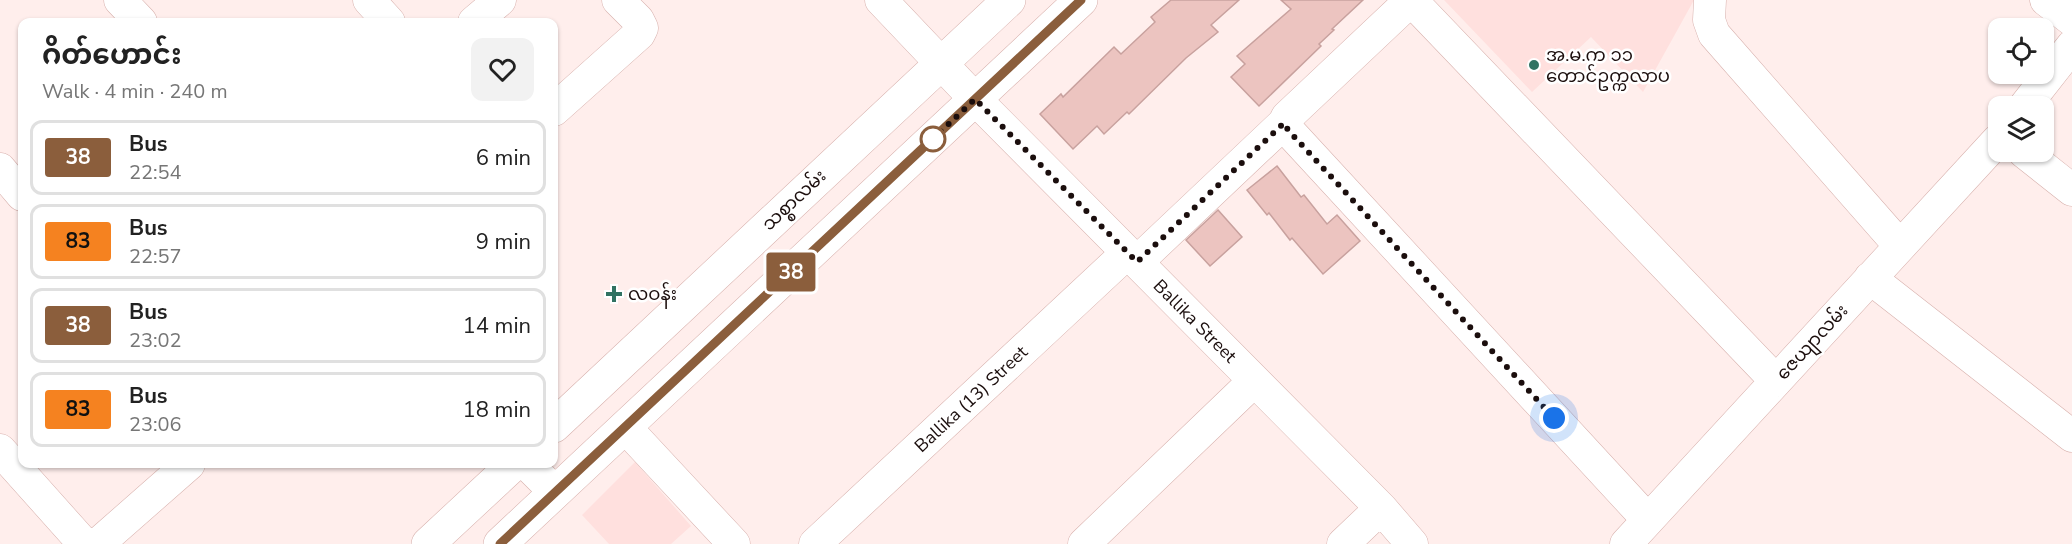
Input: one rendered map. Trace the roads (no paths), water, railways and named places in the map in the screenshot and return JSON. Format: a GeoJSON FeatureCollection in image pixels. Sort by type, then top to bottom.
{"type":"FeatureCollection","features":[{"type":"Feature","properties":{"kind":"main road","name":"သစ္စာလမ်း"},"geometry":{"type":"LineString","coordinates":[[558,422],[1009,0]]}},
{"type":"Feature","properties":{"kind":"main road"},"geometry":{"type":"LineString","coordinates":[[500,544],[1081,0]]}},
{"type":"Feature","properties":{"kind":"main road"},"geometry":{"type":"LineString","coordinates":[[428,544],[510,468]]}},
{"type":"Feature","properties":{"kind":"street"},"geometry":{"type":"LineString","coordinates":[[120,0],[137,18]]}},
{"type":"Feature","properties":{"kind":"street"},"geometry":{"type":"LineString","coordinates":[[369,0],[385,18]]}},
{"type":"Feature","properties":{"kind":"street"},"geometry":{"type":"LineString","coordinates":[[479,18],[500,0]]}},
{"type":"Feature","properties":{"kind":"street"},"geometry":{"type":"LineString","coordinates":[[558,106],[639,34],[642,28],[638,20],[618,0]]}},
{"type":"Feature","properties":{"kind":"street","name":"Ballika Street"},"geometry":{"type":"LineString","coordinates":[[881,0],[975,99],[1381,508],[1412,544]]}},
{"type":"Feature","properties":{"kind":"street"},"geometry":{"type":"LineString","coordinates":[[1411,0],[1776,381]]}},
{"type":"Feature","properties":{"kind":"street","name":"Ballika (13) Street"},"geometry":{"type":"LineString","coordinates":[[824,542],[1132,257],[1284,123],[1287,117],[1411,0]]}},
{"type":"Feature","properties":{"kind":"street"},"geometry":{"type":"LineString","coordinates":[[1710,0],[1709,20],[1714,34],[1900,246]]}},
{"type":"Feature","properties":{"kind":"street"},"geometry":{"type":"LineString","coordinates":[[2046,0],[2072,20]]}},
{"type":"Feature","properties":{"kind":"street"},"geometry":{"type":"LineString","coordinates":[[2033,96],[2072,46]]}},
{"type":"Feature","properties":{"kind":"street"},"geometry":{"type":"LineString","coordinates":[[1284,123],[1304,148],[1648,520]]}},
{"type":"Feature","properties":{"kind":"street","name":"ဇေယျာလမ်း"},"geometry":{"type":"LineString","coordinates":[[1626,544],[1988,151]]}},
{"type":"Feature","properties":{"kind":"street"},"geometry":{"type":"LineString","coordinates":[[2037,162],[2072,190]]}},
{"type":"Feature","properties":{"kind":"street"},"geometry":{"type":"LineString","coordinates":[[0,169],[18,190]]}},
{"type":"Feature","properties":{"kind":"street"},"geometry":{"type":"LineString","coordinates":[[1870,278],[2072,436]]}},
{"type":"Feature","properties":{"kind":"street"},"geometry":{"type":"LineString","coordinates":[[1084,544],[1254,381]]}},
{"type":"Feature","properties":{"kind":"street"},"geometry":{"type":"LineString","coordinates":[[625,427],[734,544]]}},
{"type":"Feature","properties":{"kind":"street"},"geometry":{"type":"LineString","coordinates":[[0,450],[84,544]]}},
{"type":"Feature","properties":{"kind":"street"},"geometry":{"type":"LineString","coordinates":[[98,544],[184,468]]}},
{"type":"Feature","properties":{"kind":"street"},"geometry":{"type":"LineString","coordinates":[[531,468],[555,492]]}},
{"type":"Feature","properties":{"kind":"street"},"geometry":{"type":"LineString","coordinates":[[1343,544],[1381,508]]}},
{"type":"Feature","properties":{"kind":"place","name":"အ.မ.က ၁၁ တောင်ဥက္ကလာပ"},"geometry":{"type":"Point","coordinates":[1534,65]}},
{"type":"Feature","properties":{"kind":"place","name":"လဝန်း"},"geometry":{"type":"Point","coordinates":[614,294]}}]}
